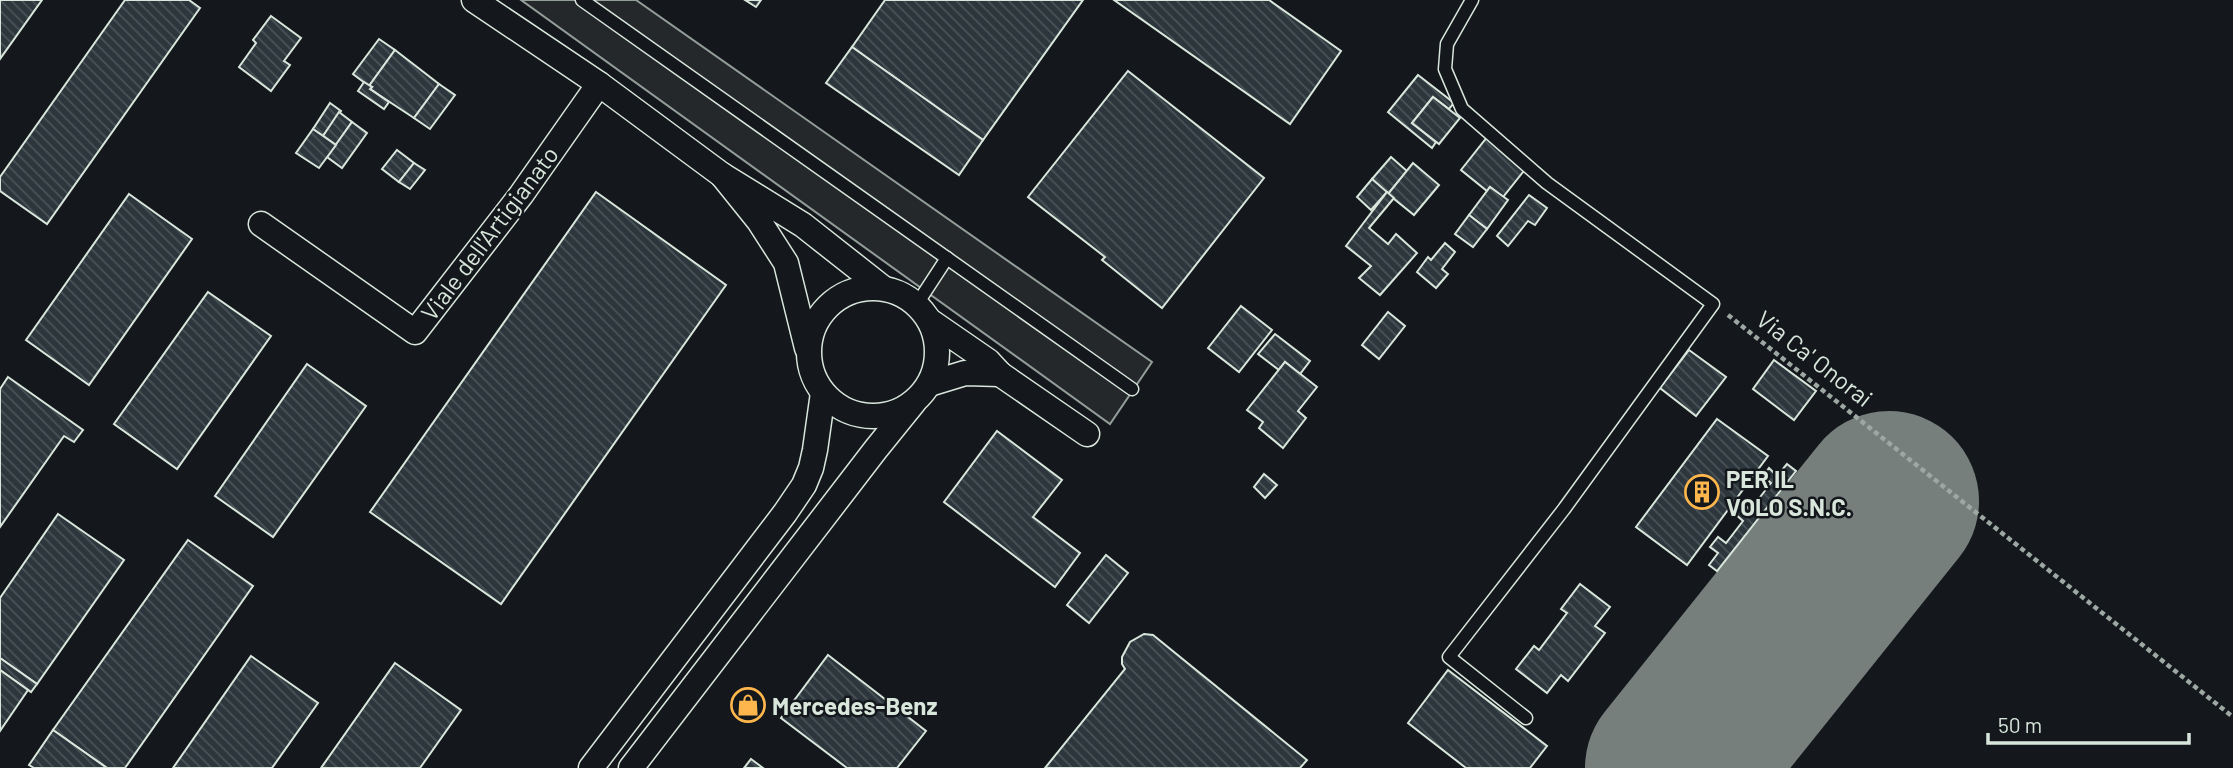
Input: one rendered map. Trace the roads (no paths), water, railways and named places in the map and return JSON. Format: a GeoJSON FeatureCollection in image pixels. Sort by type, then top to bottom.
{"type":"FeatureCollection","features":[{"type":"Feature","properties":{"kind":"street"},"geometry":{"type":"LineString","coordinates":[[474,0],[599,84],[722,175],[803,225],[883,288]]}},
{"type":"Feature","properties":{"kind":"street","name":"Viale dell'Artigianato"},"geometry":{"type":"LineString","coordinates":[[261,223],[415,332],[521,195],[599,84]]}},
{"type":"Feature","properties":{"kind":"street"},"geometry":{"type":"LineString","coordinates":[[722,175],[759,221],[786,263],[812,373],[823,393],[838,407],[856,415],[877,417],[897,412],[922,393],[965,373],[1000,374]]}},
{"type":"Feature","properties":{"kind":"street"},"geometry":{"type":"LineString","coordinates":[[808,351],[812,329],[823,310],[840,296],[861,288],[883,288],[901,293],[923,313],[988,361],[1000,374],[1087,434]]}},
{"type":"Feature","properties":{"kind":"street"},"geometry":{"type":"LineString","coordinates":[[631,768],[922,393],[937,363],[937,342],[923,313]]}},
{"type":"Feature","properties":{"kind":"street"},"geometry":{"type":"LineString","coordinates":[[591,768],[804,485],[815,450],[823,393]]}},
{"type":"Feature","properties":{"kind":"lane"},"geometry":{"type":"LineString","coordinates":[[582,0],[1132,389]]}},
{"type":"Feature","properties":{"kind":"lane"},"geometry":{"type":"LineString","coordinates":[[1472,0],[1447,44],[1445,69],[1462,109],[1547,183],[1713,304],[1564,509],[1449,657],[1526,718]]}},
{"type":"Feature","properties":{"kind":"lane"},"geometry":{"type":"LineString","coordinates":[[923,313],[947,258]]}},
{"type":"Feature","properties":{"kind":"place","name":"PER IL VOLO S.N.C."},"geometry":{"type":"Point","coordinates":[1702,492]}},
{"type":"Feature","properties":{"kind":"place","name":"Mercedes-Benz"},"geometry":{"type":"Point","coordinates":[748,705]}}]}
